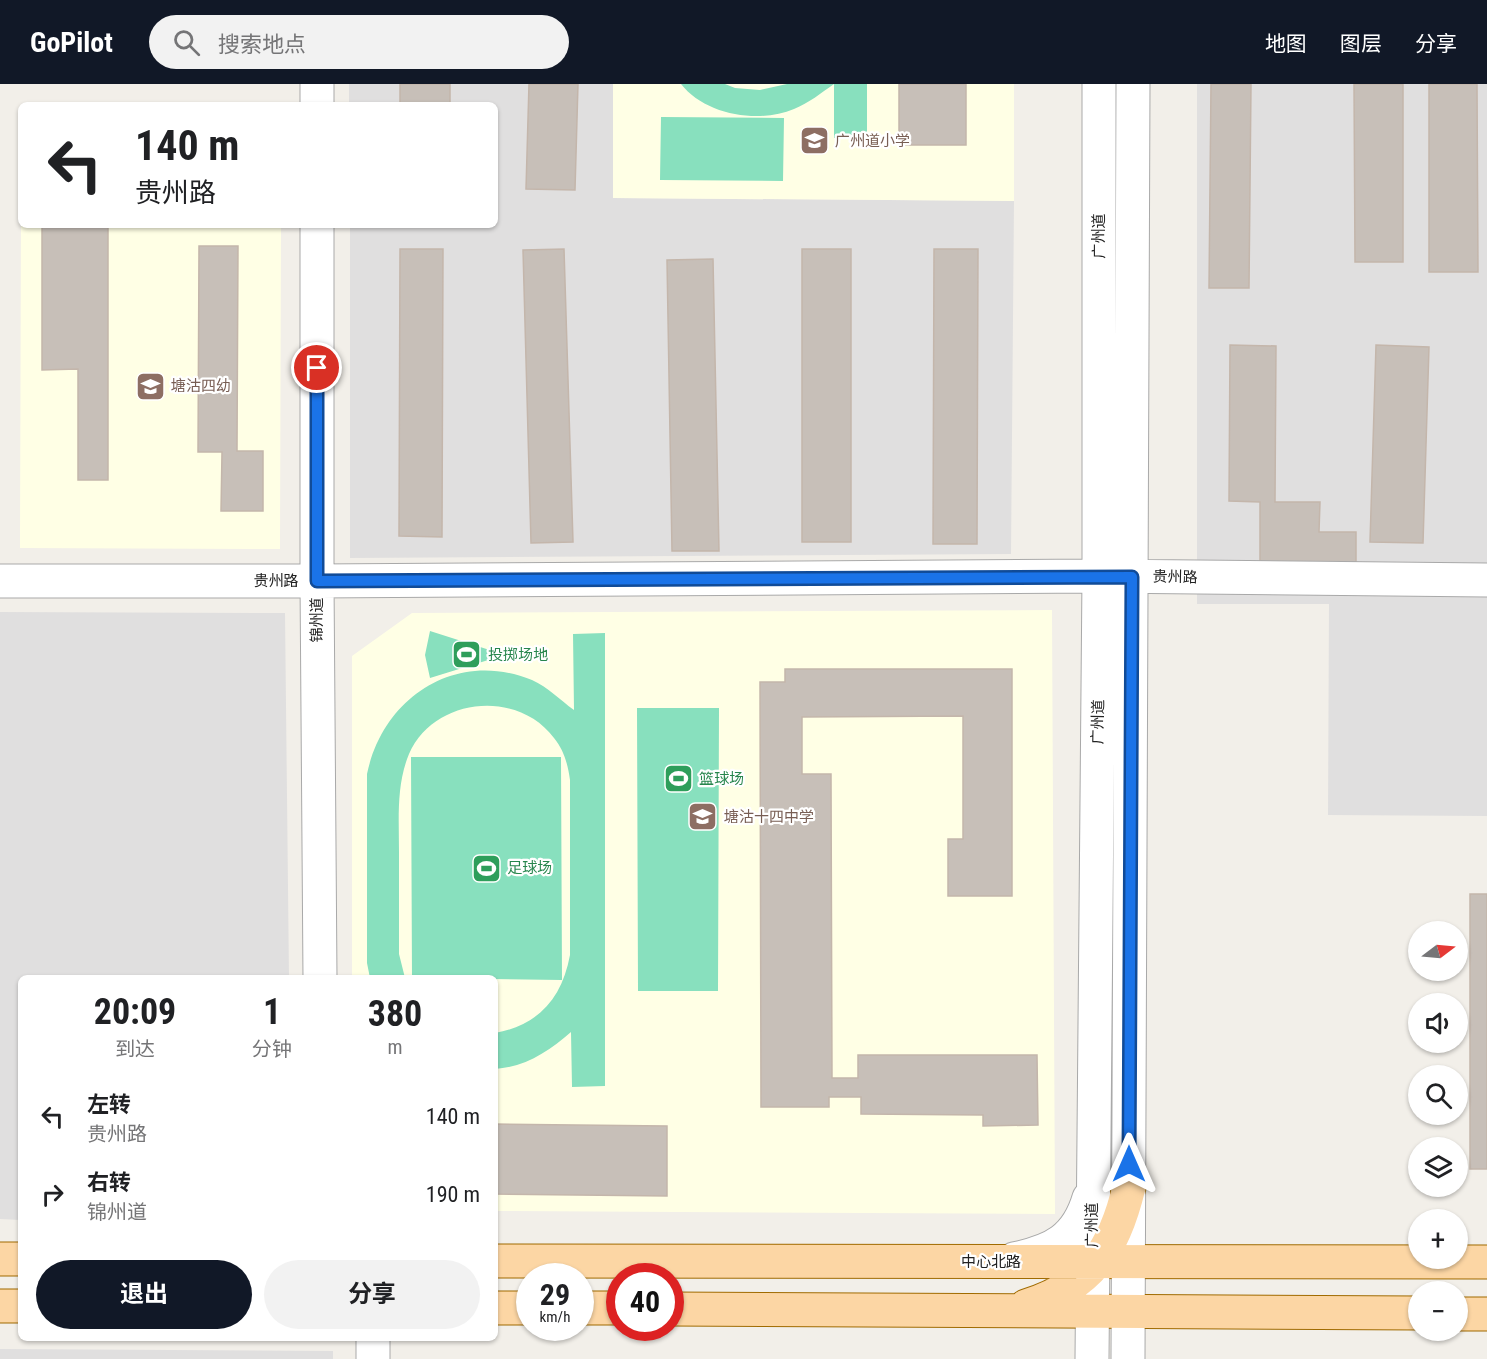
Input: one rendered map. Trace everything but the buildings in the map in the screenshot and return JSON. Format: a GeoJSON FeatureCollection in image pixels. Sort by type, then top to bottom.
{"type":"FeatureCollection","features":[{"type":"Feature","properties":{"kind":"main road"},"geometry":{"type":"LineString","coordinates":[[1003,1310],[1028,1305],[1052,1296],[1102,1264],[1116,1232],[1129,1187]]}},
{"type":"Feature","properties":{"kind":"main road"},"geometry":{"type":"LineString","coordinates":[[0,1259],[18,1259]]}},
{"type":"Feature","properties":{"kind":"main road","name":"中心北路"},"geometry":{"type":"LineString","coordinates":[[498,1261],[1102,1264],[1487,1262]]}},
{"type":"Feature","properties":{"kind":"main road"},"geometry":{"type":"LineString","coordinates":[[0,1306],[18,1306]]}},
{"type":"Feature","properties":{"kind":"main road"},"geometry":{"type":"LineString","coordinates":[[498,1308],[516,1308]]}},
{"type":"Feature","properties":{"kind":"main road"},"geometry":{"type":"LineString","coordinates":[[684,1309],[1408,1313]]}},
{"type":"Feature","properties":{"kind":"main road"},"geometry":{"type":"LineString","coordinates":[[1468,1314],[1487,1314]]}},
{"type":"Feature","properties":{"kind":"street"},"geometry":{"type":"LineString","coordinates":[[317,84],[317,102]]}},
{"type":"Feature","properties":{"kind":"street","name":"广州道"},"geometry":{"type":"LineString","coordinates":[[1092,1359],[1092,1311],[1102,1264],[1092,1188],[1100,576],[1099,84]]}},
{"type":"Feature","properties":{"kind":"street"},"geometry":{"type":"LineString","coordinates":[[1129,1187],[1133,84]]}},
{"type":"Feature","properties":{"kind":"street","name":"锦州道"},"geometry":{"type":"LineString","coordinates":[[317,228],[320,975]]}},
{"type":"Feature","properties":{"kind":"street","name":"贵州路"},"geometry":{"type":"LineString","coordinates":[[0,581],[1100,576],[1487,580]]}},
{"type":"Feature","properties":{"kind":"street"},"geometry":{"type":"LineString","coordinates":[[1001,1262],[1037,1253],[1066,1239],[1076,1229],[1082,1218],[1092,1188]]}},
{"type":"Feature","properties":{"kind":"street","name":"广州道"},"geometry":{"type":"LineString","coordinates":[[1102,1264],[1128,1311],[1128,1359]]}},
{"type":"Feature","properties":{"kind":"street"},"geometry":{"type":"LineString","coordinates":[[373,1341],[373,1359]]}},
{"type":"Feature","properties":{"kind":"shaded area"},"geometry":{"type":"Polygon","coordinates":[[[349,84],[613,84],[613,198],[1014,201],[1011,554],[350,558],[350,228],[498,228],[498,102],[349,102],[349,84]]]}},
{"type":"Feature","properties":{"kind":"shaded area","name":"广州道小学"},"geometry":{"type":"Polygon","coordinates":[[[613,84],[1014,84],[1014,201],[613,198],[613,84]]]}},
{"type":"Feature","properties":{"kind":"shaded area"},"geometry":{"type":"Polygon","coordinates":[[[1197,84],[1487,84],[1487,816],[1328,815],[1329,604],[1197,604],[1197,84]]]}},
{"type":"Feature","properties":{"kind":"shaded area","name":"塘沽四幼"},"geometry":{"type":"Polygon","coordinates":[[[21,228],[281,228],[280,549],[20,548],[21,228]]]}},
{"type":"Feature","properties":{"kind":"shaded area","name":"塘沽十四中学"},"geometry":{"type":"Polygon","coordinates":[[[1052,610],[1055,1214],[498,1211],[498,975],[352,975],[352,656],[412,613],[1052,610]]]}},
{"type":"Feature","properties":{"kind":"shaded area"},"geometry":{"type":"Polygon","coordinates":[[[0,612],[285,613],[289,975],[18,975],[18,1220],[0,1219],[0,612]]]}},
{"type":"Feature","properties":{"kind":"shaded area"},"geometry":{"type":"Polygon","coordinates":[[[0,1349],[333,1351],[333,1359],[0,1359],[0,1349]]]}},
{"type":"Feature","properties":{"kind":"green space"},"geometry":{"type":"Polygon","coordinates":[[[681,84],[725,84],[735,88],[760,90],[787,84],[834,84],[794,109],[780,114],[749,116],[733,114],[704,103],[691,95],[681,84]]]}},
{"type":"Feature","properties":{"kind":"green space"},"geometry":{"type":"Polygon","coordinates":[[[834,84],[867,84],[867,138],[834,138],[834,84]]]}},
{"type":"Feature","properties":{"kind":"green space"},"geometry":{"type":"Polygon","coordinates":[[[661,117],[784,118],[783,181],[660,180],[661,117]]]}},
{"type":"Feature","properties":{"kind":"green space","name":"投掷场地"},"geometry":{"type":"Polygon","coordinates":[[[430,631],[499,653],[503,650],[507,652],[507,657],[502,660],[498,657],[430,678],[425,655],[430,631]]]}},
{"type":"Feature","properties":{"kind":"green space"},"geometry":{"type":"Polygon","coordinates":[[[605,633],[605,1086],[572,1087],[571,1032],[536,1057],[517,1065],[498,1069],[498,1032],[524,1023],[546,1007],[561,984],[570,955],[570,780],[568,769],[554,738],[538,722],[520,712],[499,706],[477,706],[456,711],[437,721],[421,735],[409,754],[402,778],[399,803],[399,954],[404,975],[369,975],[367,963],[367,774],[376,747],[389,722],[406,702],[427,686],[451,676],[476,671],[504,672],[532,680],[574,710],[573,634],[605,633]]]}},
{"type":"Feature","properties":{"kind":"green space"},"geometry":{"type":"Polygon","coordinates":[[[637,708],[719,708],[718,991],[638,991],[637,708]]]}},
{"type":"Feature","properties":{"kind":"green space","name":"足球场"},"geometry":{"type":"Polygon","coordinates":[[[411,757],[561,757],[562,980],[498,979],[498,975],[412,975],[411,757]]]}},
{"type":"Feature","properties":{"kind":"place","name":"广州道小学"},"geometry":{"type":"Point","coordinates":[814,141]}},
{"type":"Feature","properties":{"kind":"place","name":"塘沽四幼"},"geometry":{"type":"Point","coordinates":[150,386]}},
{"type":"Feature","properties":{"kind":"place","name":"投掷场地"},"geometry":{"type":"Point","coordinates":[467,655]}},
{"type":"Feature","properties":{"kind":"place","name":"篮球场"},"geometry":{"type":"Point","coordinates":[678,779]}},
{"type":"Feature","properties":{"kind":"place","name":"塘沽十四中学"},"geometry":{"type":"Point","coordinates":[703,817]}},
{"type":"Feature","properties":{"kind":"place","name":"足球场"},"geometry":{"type":"Point","coordinates":[486,868]}},
{"type":"Feature","properties":{"kind":"route"},"geometry":{"type":"LineString","coordinates":[[317,368],[317,581],[1132,577],[1129,1164]]}}]}
